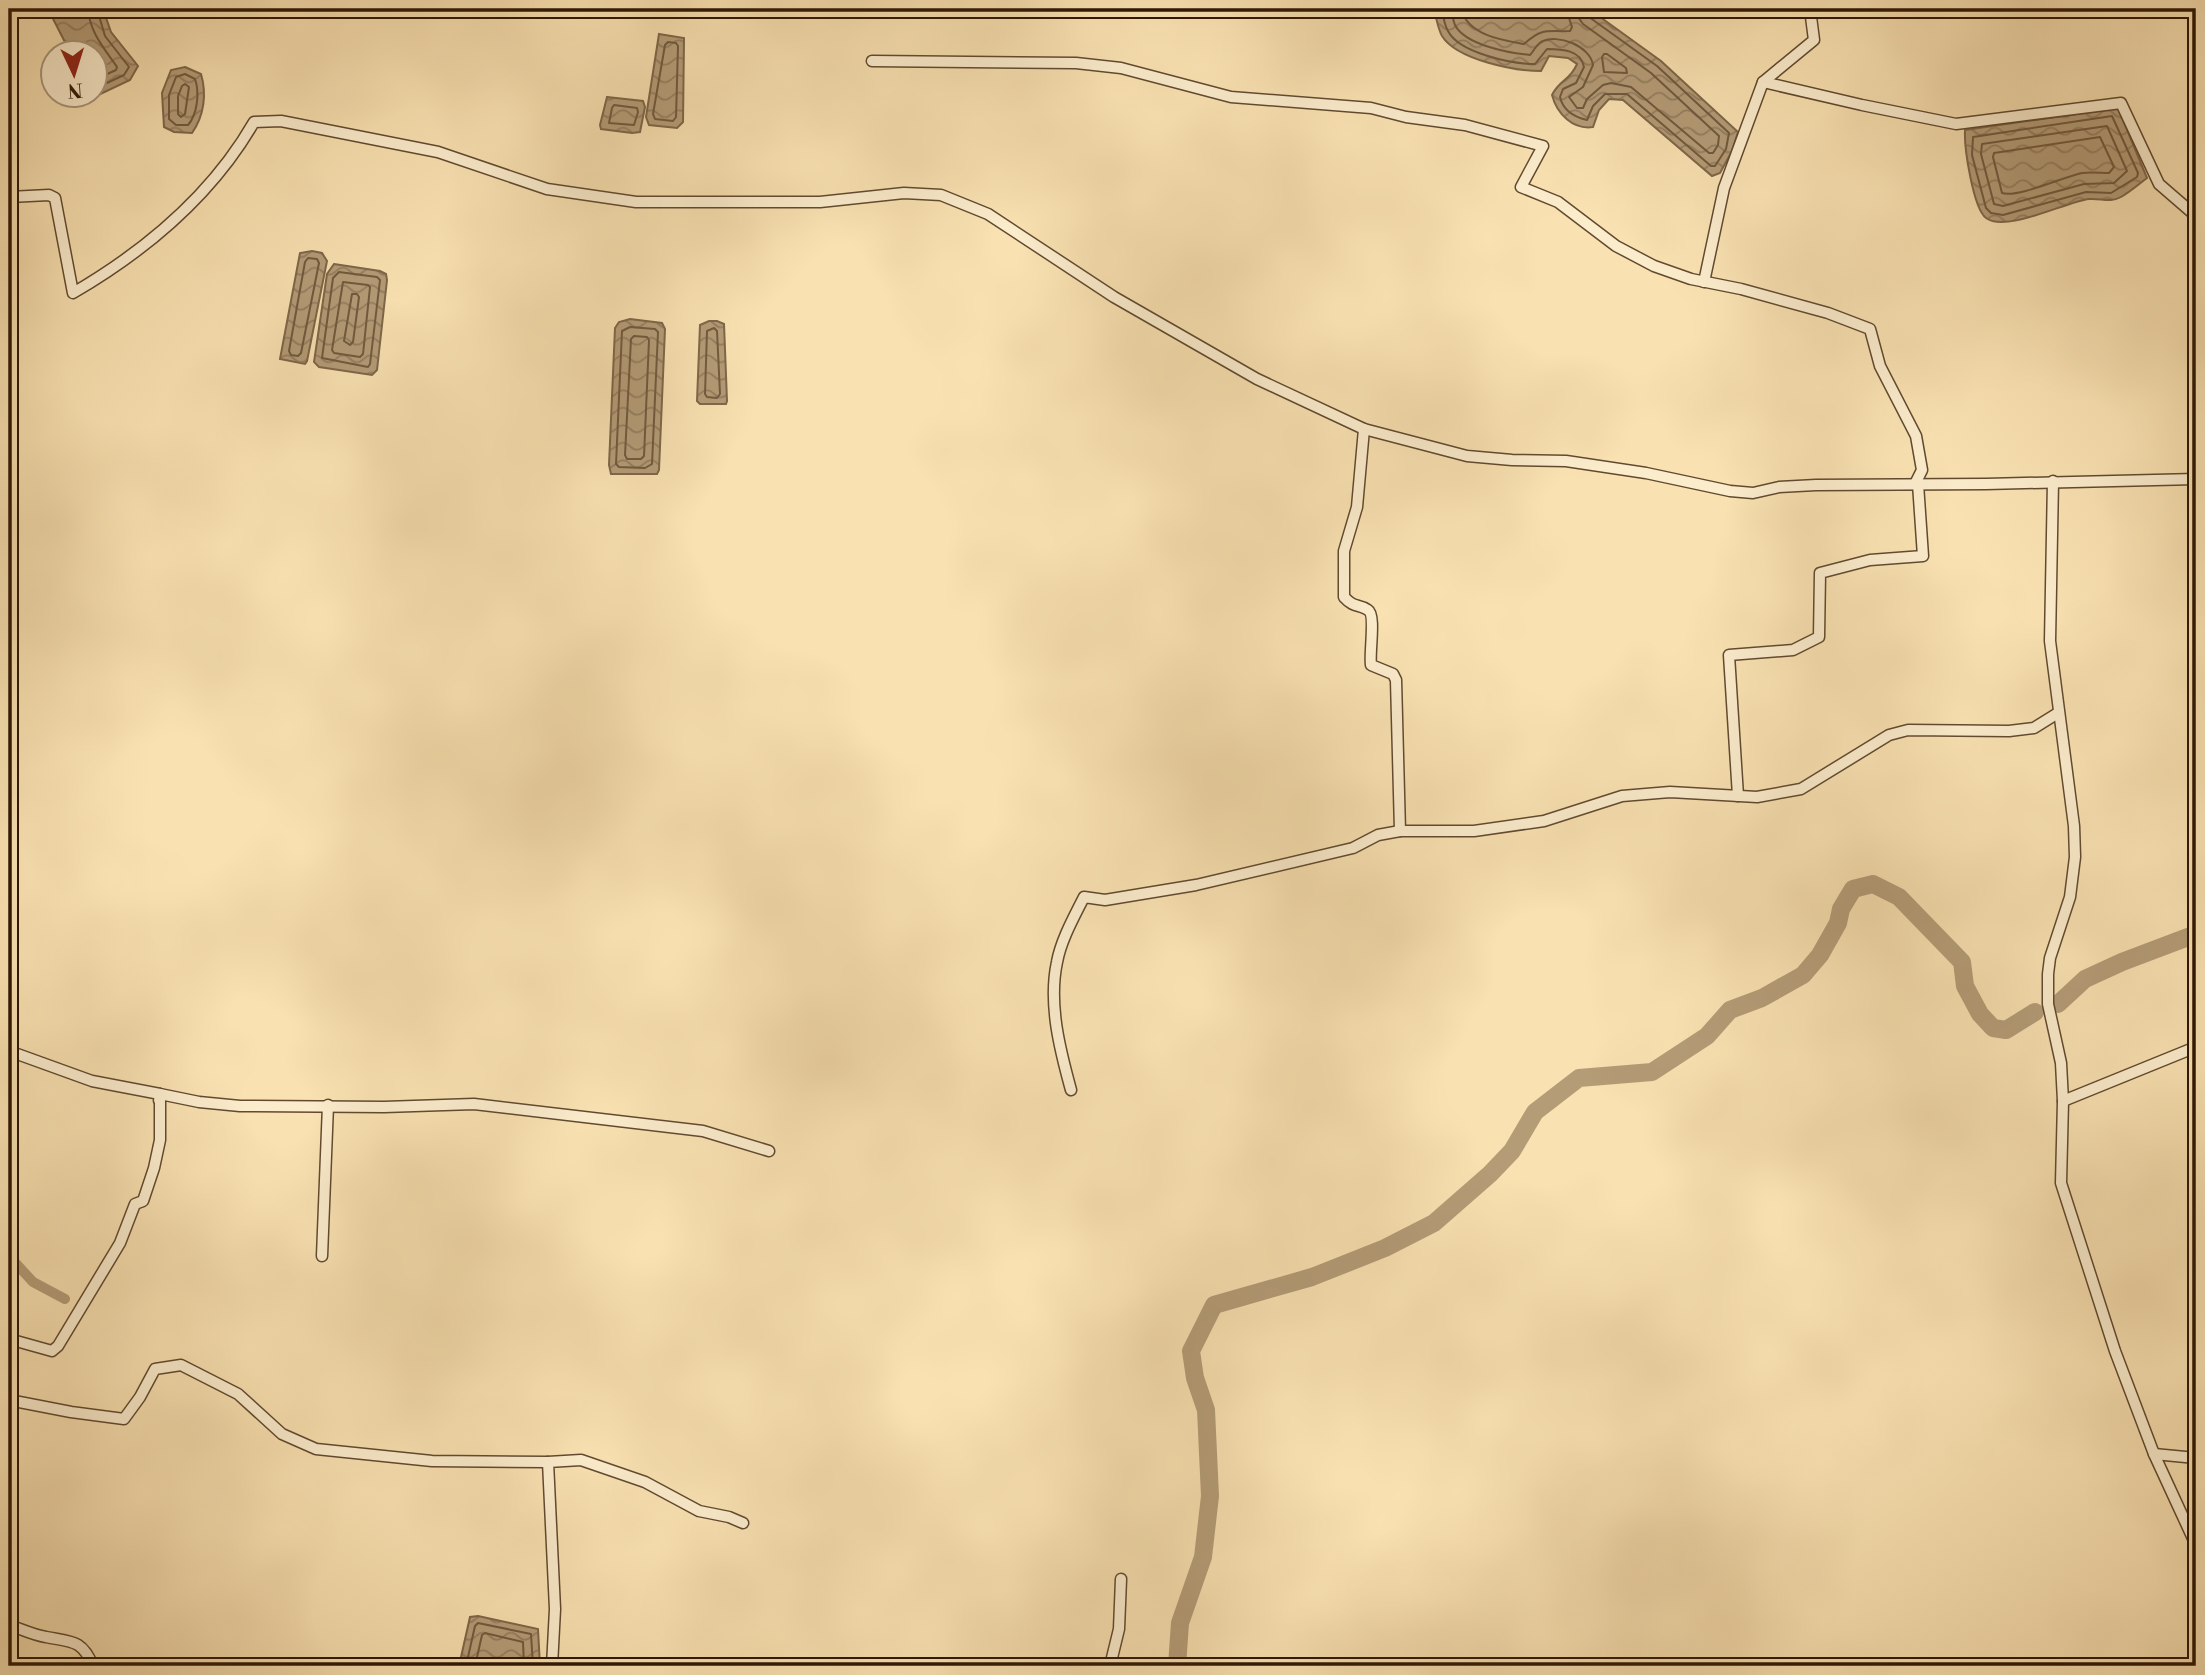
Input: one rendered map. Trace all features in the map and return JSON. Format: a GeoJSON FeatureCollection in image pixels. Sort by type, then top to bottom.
{"type":"FeatureCollection","features":[{"type":"Feature","properties":{"kind":"street"},"geometry":{"type":"LineString","coordinates":[[1704,282],[1724,188],[1763,82],[1814,40],[1810,9]]}},
{"type":"Feature","properties":{"kind":"street"},"geometry":{"type":"LineString","coordinates":[[872,61],[1076,63],[1121,68],[1231,97],[1371,108],[1406,117],[1465,125],[1543,146],[1521,187],[1558,202],[1616,246],[1654,266],[1704,282],[1741,289],[1828,313],[1870,329],[1880,366],[1916,436],[1922,470],[1916,484],[1923,556],[1870,560],[1820,573],[1819,637],[1793,650],[1729,655],[1738,796]]}},
{"type":"Feature","properties":{"kind":"street"},"geometry":{"type":"LineString","coordinates":[[1763,82],[1862,106],[1956,124],[2121,103],[2159,184],[2196,216]]}},
{"type":"Feature","properties":{"kind":"street"},"geometry":{"type":"LineString","coordinates":[[9,197],[49,195],[55,198],[74,293],[115,269],[200,196],[238,149],[254,122],[281,121],[438,152],[547,189],[636,202],[820,202],[904,193],[941,195],[988,214],[1114,297],[1257,379],[1364,429],[1467,456],[1566,461],[1753,493],[1779,487],[1816,485],[2196,479]]}},
{"type":"Feature","properties":{"kind":"street"},"geometry":{"type":"LineString","coordinates":[[1364,429],[1357,506],[1344,551],[1345,597],[1352,606],[1372,613],[1369,651],[1371,665],[1392,674],[1396,680],[1400,831]]}},
{"type":"Feature","properties":{"kind":"street"},"geometry":{"type":"LineString","coordinates":[[2053,481],[2050,640],[2074,826],[2075,857],[2070,897],[2050,958],[2048,974],[2048,1004],[2061,1063],[2061,1183],[2115,1351],[2154,1454],[2196,1545]]}},
{"type":"Feature","properties":{"kind":"street"},"geometry":{"type":"LineString","coordinates":[[1071,1090],[1058,1043],[1055,986],[1060,952],[1084,897],[1105,900],[1196,885],[1353,848],[1378,835],[1400,831],[1474,831],[1544,821],[1622,796],[1652,792],[1757,797],[1801,789],[1889,735],[1908,730],[2009,731],[2034,728],[2058,713]]}},
{"type":"Feature","properties":{"kind":"street"},"geometry":{"type":"LineString","coordinates":[[2063,1101],[2196,1047]]}},
{"type":"Feature","properties":{"kind":"street"},"geometry":{"type":"LineString","coordinates":[[9,1051],[92,1081],[199,1102],[240,1106],[384,1107],[474,1104],[703,1131],[769,1151]]}},
{"type":"Feature","properties":{"kind":"street"},"geometry":{"type":"LineString","coordinates":[[9,1339],[52,1351],[58,1346],[120,1243],[156,1157],[160,1094]]}},
{"type":"Feature","properties":{"kind":"street"},"geometry":{"type":"LineString","coordinates":[[322,1256],[328,1105]]}},
{"type":"Feature","properties":{"kind":"street"},"geometry":{"type":"LineString","coordinates":[[9,1399],[71,1412],[124,1419],[140,1398],[155,1369],[181,1365],[238,1394],[282,1434],[316,1449],[432,1461],[581,1460],[645,1482],[699,1511],[729,1517],[743,1524]]}},
{"type":"Feature","properties":{"kind":"street"},"geometry":{"type":"LineString","coordinates":[[2154,1454],[2196,1458]]}},
{"type":"Feature","properties":{"kind":"street"},"geometry":{"type":"LineString","coordinates":[[548,1462],[555,1609],[552,1666]]}},
{"type":"Feature","properties":{"kind":"street"},"geometry":{"type":"LineString","coordinates":[[1110,1666],[1119,1629],[1121,1578]]}},
{"type":"Feature","properties":{"kind":"street"},"geometry":{"type":"LineString","coordinates":[[9,1625],[44,1637],[72,1641],[88,1652],[93,1666]]}},
{"type":"Feature","properties":{"kind":"water"},"geometry":{"type":"Polygon","coordinates":[[[48,9],[103,9],[111,32],[138,66],[130,80],[108,90],[108,38],[63,38],[48,9]]]}},
{"type":"Feature","properties":{"kind":"water"},"geometry":{"type":"Polygon","coordinates":[[[1434,9],[1589,9],[1661,61],[1738,132],[1732,151],[1720,173],[1712,176],[1623,100],[1609,99],[1599,110],[1593,127],[1579,126],[1562,114],[1552,95],[1577,64],[1568,58],[1549,56],[1541,71],[1502,66],[1473,58],[1460,52],[1442,36],[1434,9]]]}},
{"type":"Feature","properties":{"kind":"water"},"geometry":{"type":"Polygon","coordinates":[[[659,34],[684,38],[683,122],[677,128],[649,125],[646,117],[659,34]]]}},
{"type":"Feature","properties":{"kind":"water"},"geometry":{"type":"Polygon","coordinates":[[[185,67],[201,74],[204,89],[202,112],[192,133],[174,132],[164,127],[162,93],[171,70],[185,67]]]}},
{"type":"Feature","properties":{"kind":"water"},"geometry":{"type":"Polygon","coordinates":[[[607,97],[643,101],[645,107],[640,132],[601,129],[607,97]]]}},
{"type":"Feature","properties":{"kind":"water"},"geometry":{"type":"Polygon","coordinates":[[[2118,108],[2147,178],[2128,193],[2117,199],[2079,201],[2007,222],[1995,222],[1981,212],[1973,190],[1965,130],[2118,108]]]}},
{"type":"Feature","properties":{"kind":"water"},"geometry":{"type":"Polygon","coordinates":[[[300,253],[322,253],[327,261],[305,364],[280,359],[300,253]]]}},
{"type":"Feature","properties":{"kind":"water"},"geometry":{"type":"Polygon","coordinates":[[[334,264],[386,274],[377,370],[372,375],[319,367],[314,362],[327,274],[334,264]]]}},
{"type":"Feature","properties":{"kind":"water"},"geometry":{"type":"Polygon","coordinates":[[[630,319],[662,323],[665,329],[657,474],[611,474],[609,465],[615,328],[619,322],[630,319]]]}},
{"type":"Feature","properties":{"kind":"water"},"geometry":{"type":"Polygon","coordinates":[[[709,321],[724,324],[726,404],[700,404],[697,401],[700,325],[709,321]]]}},
{"type":"Feature","properties":{"kind":"water"},"geometry":{"type":"Polygon","coordinates":[[[478,1616],[538,1629],[540,1666],[459,1666],[470,1617],[478,1616]]]}},
{"type":"Feature","properties":{"kind":"waterway"},"geometry":{"type":"LineString","coordinates":[[1177,1666],[1180,1623],[1203,1557],[1210,1496],[1206,1410],[1195,1378],[1191,1351],[1214,1305],[1312,1277],[1385,1248],[1434,1223],[1512,1151],[1535,1112],[1579,1078],[1652,1072],[1707,1036],[1730,1010],[1762,998],[1803,975],[1820,955],[1853,889],[1873,884],[1899,897],[1962,962],[1965,986],[1980,1014],[1993,1028],[2006,1030],[2035,1012]]}},
{"type":"Feature","properties":{"kind":"waterway"},"geometry":{"type":"LineString","coordinates":[[2058,1004],[2085,979],[2196,934]]}},
{"type":"Feature","properties":{"kind":"waterway"},"geometry":{"type":"LineString","coordinates":[[9,1256],[33,1282],[65,1299]]}}]}
